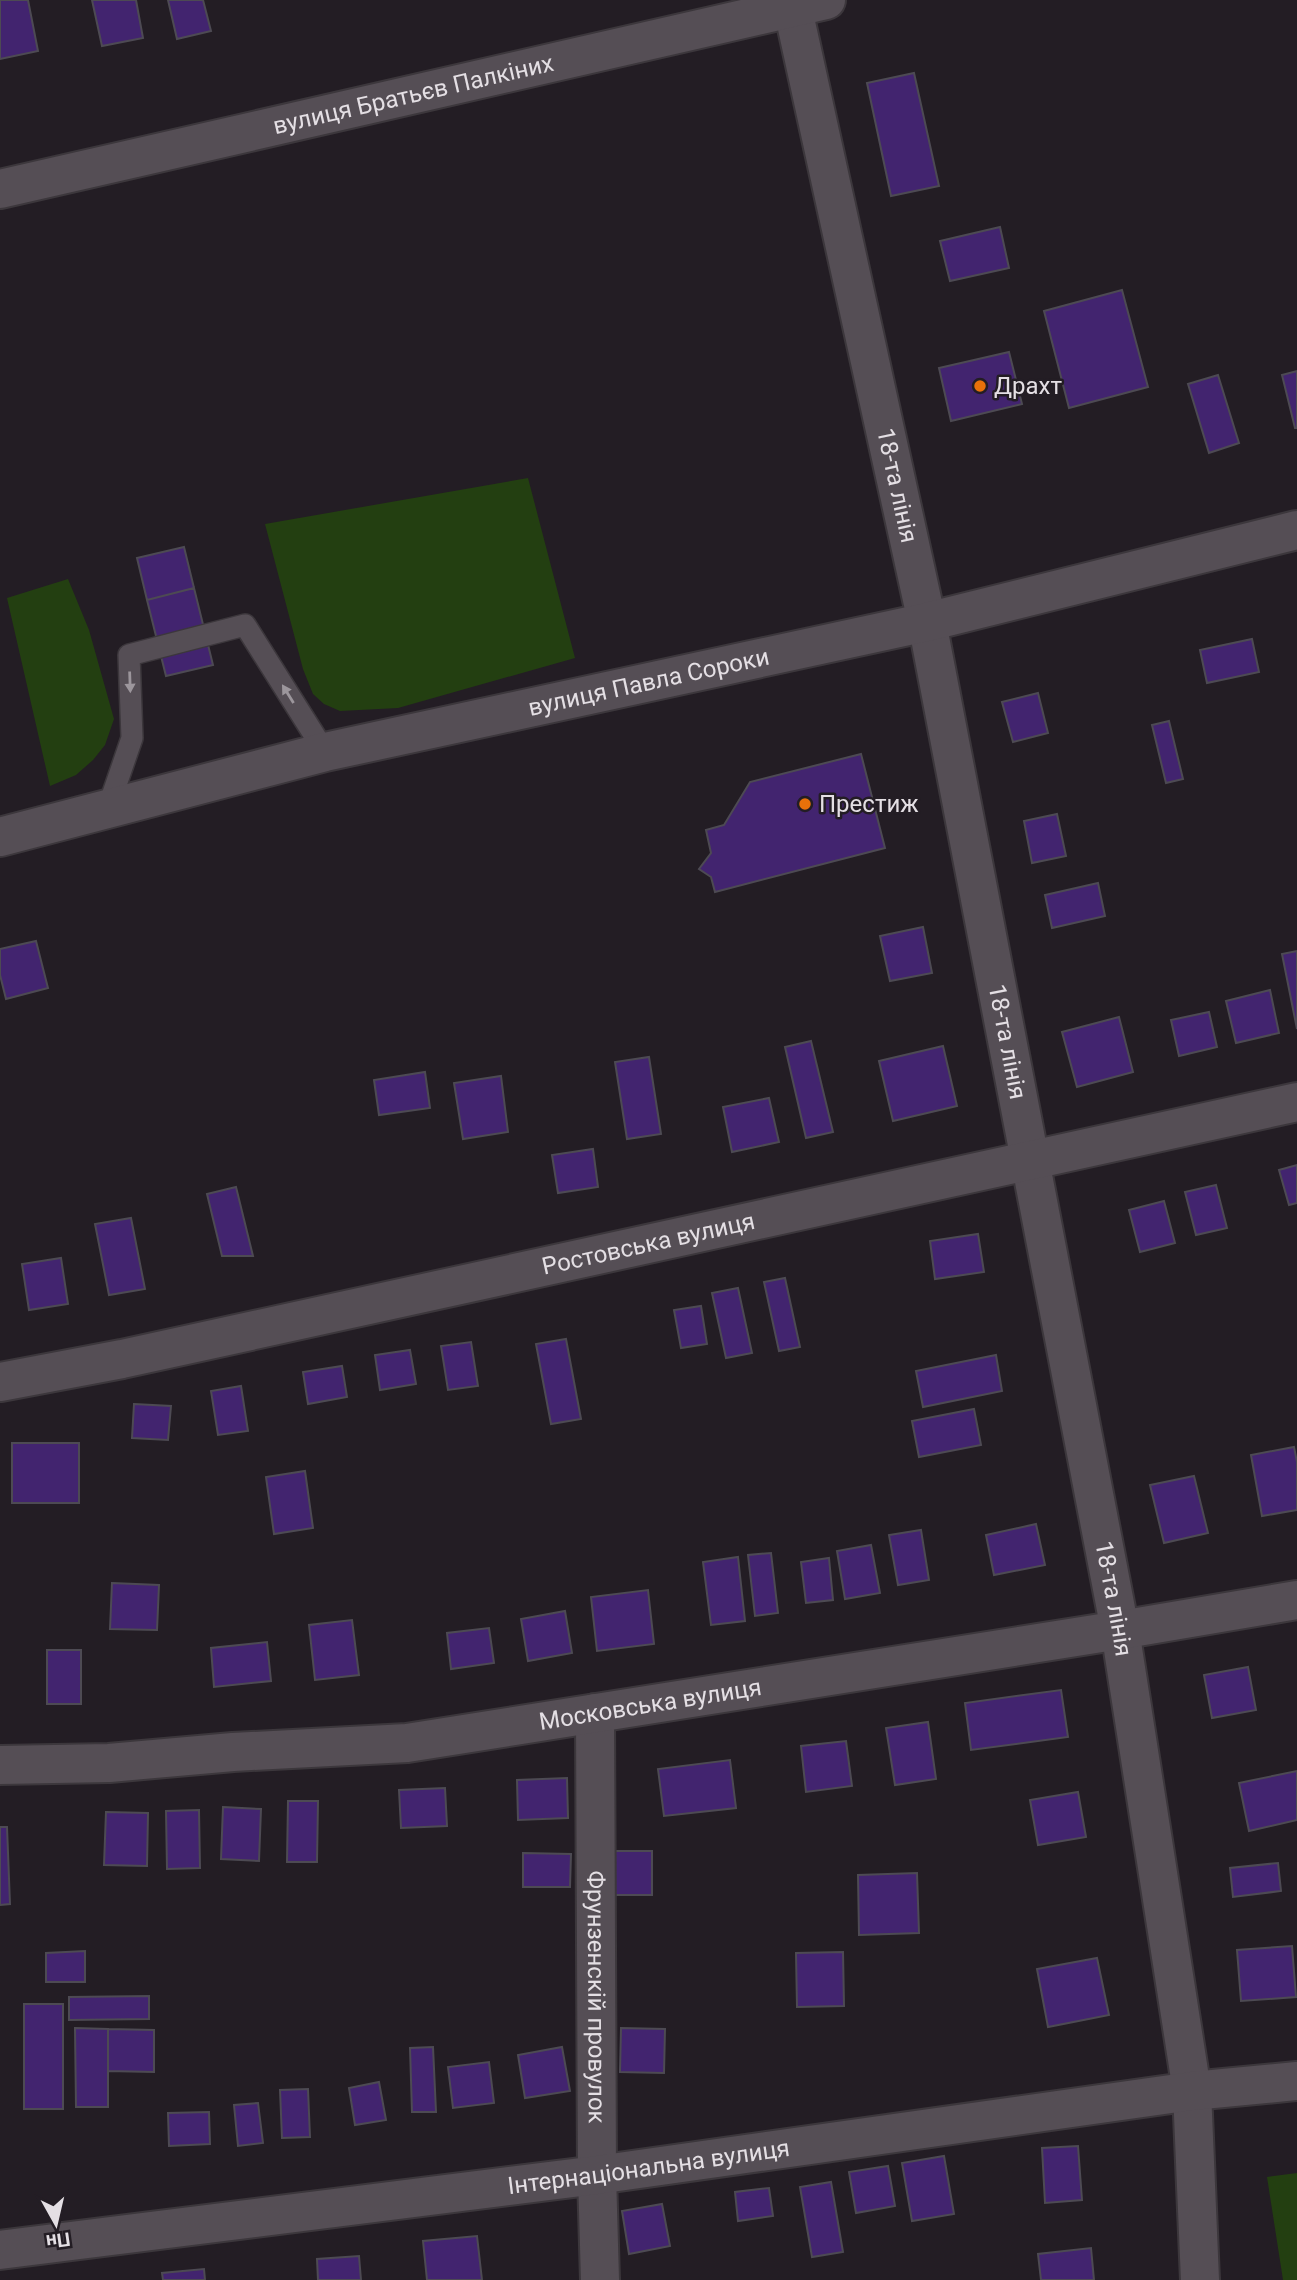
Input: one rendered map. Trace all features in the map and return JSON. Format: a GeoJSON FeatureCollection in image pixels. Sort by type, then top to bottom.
{"type":"FeatureCollection","features":[{"type":"Feature","properties":{"kind":"street","name":"вулиця Братьєв Палкіних"},"geometry":{"type":"LineString","coordinates":[[0,189],[803,3]]}},
{"type":"Feature","properties":{"kind":"street","name":"18-та лінія"},"geometry":{"type":"LineString","coordinates":[[803,3],[927,622],[1120,1630],[1192,2091],[1200,2280]]}},
{"type":"Feature","properties":{"kind":"street","name":"вулиця Павла Сороки"},"geometry":{"type":"LineString","coordinates":[[0,837],[325,752],[927,622],[1297,530]]}},
{"type":"Feature","properties":{"kind":"street","name":"Ростовська вулиця"},"geometry":{"type":"LineString","coordinates":[[0,1382],[122,1359],[1297,1102]]}},
{"type":"Feature","properties":{"kind":"street","name":"Московська вулиця"},"geometry":{"type":"LineString","coordinates":[[0,1765],[109,1763],[233,1752],[407,1743],[1297,1600]]}},
{"type":"Feature","properties":{"kind":"street","name":"Фрунзенскій провулок"},"geometry":{"type":"LineString","coordinates":[[595,1713],[600,2280]]}},
{"type":"Feature","properties":{"kind":"street","name":"Інтернаціональна вулиця"},"geometry":{"type":"LineString","coordinates":[[0,2250],[597,2175],[1192,2091],[1297,2081]]}},
{"type":"Feature","properties":{"kind":"lane"},"geometry":{"type":"LineString","coordinates":[[108,808],[132,738],[130,655],[244,625],[325,752]]}},
{"type":"Feature","properties":{"kind":"green space"},"geometry":{"type":"Polygon","coordinates":[[[528,478],[575,658],[398,708],[340,711],[324,704],[313,694],[303,669],[265,524],[528,478]]]}},
{"type":"Feature","properties":{"kind":"green space"},"geometry":{"type":"Polygon","coordinates":[[[68,579],[89,630],[114,719],[105,745],[93,760],[76,775],[50,786],[7,598],[68,579]]]}},
{"type":"Feature","properties":{"kind":"green space"},"geometry":{"type":"Polygon","coordinates":[[[1297,2173],[1297,2280],[1283,2280],[1267,2177],[1297,2173]]]}},
{"type":"Feature","properties":{"kind":"building"},"geometry":{"type":"Polygon","coordinates":[[[0,0],[28,0],[38,51],[0,59],[0,0]]]}},
{"type":"Feature","properties":{"kind":"building"},"geometry":{"type":"Polygon","coordinates":[[[92,0],[136,0],[143,38],[102,46],[92,0]]]}},
{"type":"Feature","properties":{"kind":"building"},"geometry":{"type":"Polygon","coordinates":[[[168,0],[203,0],[211,31],[177,39],[168,0]]]}},
{"type":"Feature","properties":{"kind":"building"},"geometry":{"type":"Polygon","coordinates":[[[914,73],[939,186],[891,196],[867,83],[914,73]]]}},
{"type":"Feature","properties":{"kind":"building"},"geometry":{"type":"Polygon","coordinates":[[[1000,227],[1009,268],[950,281],[940,241],[1000,227]]]}},
{"type":"Feature","properties":{"kind":"building"},"geometry":{"type":"Polygon","coordinates":[[[1122,290],[1148,387],[1069,408],[1044,311],[1122,290]]]}},
{"type":"Feature","properties":{"kind":"building","name":"Драхт"},"geometry":{"type":"Polygon","coordinates":[[[1009,352],[1022,404],[951,421],[939,368],[1009,352]]]}},
{"type":"Feature","properties":{"kind":"building"},"geometry":{"type":"Polygon","coordinates":[[[1297,371],[1297,428],[1295,428],[1282,375],[1297,371]]]}},
{"type":"Feature","properties":{"kind":"building"},"geometry":{"type":"Polygon","coordinates":[[[1218,375],[1239,443],[1209,453],[1188,384],[1218,375]]]}},
{"type":"Feature","properties":{"kind":"building"},"geometry":{"type":"Polygon","coordinates":[[[184,547],[194,588],[147,600],[137,558],[184,547]]]}},
{"type":"Feature","properties":{"kind":"building"},"geometry":{"type":"Polygon","coordinates":[[[194,588],[213,665],[166,676],[147,600],[194,588]]]}},
{"type":"Feature","properties":{"kind":"building"},"geometry":{"type":"Polygon","coordinates":[[[1252,639],[1259,672],[1207,683],[1200,650],[1252,639]]]}},
{"type":"Feature","properties":{"kind":"building"},"geometry":{"type":"Polygon","coordinates":[[[1038,693],[1048,733],[1013,742],[1002,702],[1038,693]]]}},
{"type":"Feature","properties":{"kind":"building"},"geometry":{"type":"Polygon","coordinates":[[[1169,721],[1183,779],[1166,783],[1152,725],[1169,721]]]}},
{"type":"Feature","properties":{"kind":"building","name":"Престиж"},"geometry":{"type":"Polygon","coordinates":[[[861,754],[885,848],[715,892],[711,877],[699,869],[711,853],[706,830],[724,825],[750,782],[861,754]]]}},
{"type":"Feature","properties":{"kind":"building"},"geometry":{"type":"Polygon","coordinates":[[[1057,814],[1066,856],[1032,863],[1024,821],[1057,814]]]}},
{"type":"Feature","properties":{"kind":"building"},"geometry":{"type":"Polygon","coordinates":[[[1098,883],[1105,916],[1052,928],[1045,895],[1098,883]]]}},
{"type":"Feature","properties":{"kind":"building"},"geometry":{"type":"Polygon","coordinates":[[[923,927],[932,973],[890,981],[880,936],[923,927]]]}},
{"type":"Feature","properties":{"kind":"building"},"geometry":{"type":"Polygon","coordinates":[[[36,941],[48,988],[6,999],[0,975],[0,949],[36,941]]]}},
{"type":"Feature","properties":{"kind":"building"},"geometry":{"type":"Polygon","coordinates":[[[1297,951],[1297,1029],[1282,954],[1297,951]]]}},
{"type":"Feature","properties":{"kind":"building"},"geometry":{"type":"Polygon","coordinates":[[[1270,990],[1279,1033],[1236,1043],[1226,1001],[1270,990]]]}},
{"type":"Feature","properties":{"kind":"building"},"geometry":{"type":"Polygon","coordinates":[[[1209,1012],[1217,1047],[1179,1056],[1171,1020],[1209,1012]]]}},
{"type":"Feature","properties":{"kind":"building"},"geometry":{"type":"Polygon","coordinates":[[[1119,1017],[1133,1072],[1077,1087],[1062,1032],[1119,1017]]]}},
{"type":"Feature","properties":{"kind":"building"},"geometry":{"type":"Polygon","coordinates":[[[811,1041],[833,1132],[806,1138],[785,1047],[811,1041]]]}},
{"type":"Feature","properties":{"kind":"building"},"geometry":{"type":"Polygon","coordinates":[[[943,1046],[957,1106],[893,1121],[879,1061],[943,1046]]]}},
{"type":"Feature","properties":{"kind":"building"},"geometry":{"type":"Polygon","coordinates":[[[649,1057],[661,1134],[627,1139],[615,1062],[649,1057]]]}},
{"type":"Feature","properties":{"kind":"building"},"geometry":{"type":"Polygon","coordinates":[[[425,1072],[430,1108],[379,1115],[374,1080],[425,1072]]]}},
{"type":"Feature","properties":{"kind":"building"},"geometry":{"type":"Polygon","coordinates":[[[501,1076],[508,1132],[463,1139],[454,1083],[501,1076]]]}},
{"type":"Feature","properties":{"kind":"building"},"geometry":{"type":"Polygon","coordinates":[[[769,1098],[779,1142],[732,1152],[723,1107],[769,1098]]]}},
{"type":"Feature","properties":{"kind":"building"},"geometry":{"type":"Polygon","coordinates":[[[593,1149],[598,1187],[558,1193],[552,1155],[593,1149]]]}},
{"type":"Feature","properties":{"kind":"building"},"geometry":{"type":"Polygon","coordinates":[[[1297,1165],[1297,1203],[1289,1205],[1279,1170],[1297,1165]]]}},
{"type":"Feature","properties":{"kind":"building"},"geometry":{"type":"Polygon","coordinates":[[[1216,1185],[1227,1228],[1196,1235],[1185,1192],[1216,1185]]]}},
{"type":"Feature","properties":{"kind":"building"},"geometry":{"type":"Polygon","coordinates":[[[236,1187],[253,1256],[222,1256],[207,1194],[236,1187]]]}},
{"type":"Feature","properties":{"kind":"building"},"geometry":{"type":"Polygon","coordinates":[[[1164,1201],[1175,1243],[1140,1252],[1129,1210],[1164,1201]]]}},
{"type":"Feature","properties":{"kind":"building"},"geometry":{"type":"Polygon","coordinates":[[[131,1218],[145,1289],[109,1295],[95,1224],[131,1218]]]}},
{"type":"Feature","properties":{"kind":"building"},"geometry":{"type":"Polygon","coordinates":[[[978,1234],[984,1272],[935,1279],[930,1241],[978,1234]]]}},
{"type":"Feature","properties":{"kind":"building"},"geometry":{"type":"Polygon","coordinates":[[[61,1258],[68,1304],[29,1310],[22,1264],[61,1258]]]}},
{"type":"Feature","properties":{"kind":"building"},"geometry":{"type":"Polygon","coordinates":[[[785,1278],[800,1347],[779,1351],[764,1282],[785,1278]]]}},
{"type":"Feature","properties":{"kind":"building"},"geometry":{"type":"Polygon","coordinates":[[[738,1288],[752,1353],[726,1358],[712,1293],[738,1288]]]}},
{"type":"Feature","properties":{"kind":"building"},"geometry":{"type":"Polygon","coordinates":[[[701,1306],[707,1344],[681,1348],[674,1310],[701,1306]]]}},
{"type":"Feature","properties":{"kind":"building"},"geometry":{"type":"Polygon","coordinates":[[[566,1339],[581,1419],[551,1424],[536,1344],[566,1339]]]}},
{"type":"Feature","properties":{"kind":"building"},"geometry":{"type":"Polygon","coordinates":[[[471,1342],[478,1386],[448,1390],[441,1346],[471,1342]]]}},
{"type":"Feature","properties":{"kind":"building"},"geometry":{"type":"Polygon","coordinates":[[[410,1350],[416,1384],[380,1390],[375,1355],[410,1350]]]}},
{"type":"Feature","properties":{"kind":"building"},"geometry":{"type":"Polygon","coordinates":[[[996,1355],[1002,1391],[923,1407],[916,1371],[996,1355]]]}},
{"type":"Feature","properties":{"kind":"building"},"geometry":{"type":"Polygon","coordinates":[[[342,1366],[347,1397],[308,1404],[303,1372],[342,1366]]]}},
{"type":"Feature","properties":{"kind":"building"},"geometry":{"type":"Polygon","coordinates":[[[241,1386],[248,1431],[218,1435],[211,1391],[241,1386]]]}},
{"type":"Feature","properties":{"kind":"building"},"geometry":{"type":"Polygon","coordinates":[[[134,1404],[171,1406],[168,1440],[132,1438],[134,1404]]]}},
{"type":"Feature","properties":{"kind":"building"},"geometry":{"type":"Polygon","coordinates":[[[974,1409],[981,1445],[919,1457],[912,1421],[974,1409]]]}},
{"type":"Feature","properties":{"kind":"building"},"geometry":{"type":"Polygon","coordinates":[[[12,1443],[79,1443],[79,1503],[12,1503],[12,1443]]]}},
{"type":"Feature","properties":{"kind":"building"},"geometry":{"type":"Polygon","coordinates":[[[1294,1447],[1297,1462],[1297,1510],[1262,1516],[1251,1455],[1294,1447]]]}},
{"type":"Feature","properties":{"kind":"building"},"geometry":{"type":"Polygon","coordinates":[[[305,1471],[313,1528],[274,1534],[266,1477],[305,1471]]]}},
{"type":"Feature","properties":{"kind":"building"},"geometry":{"type":"Polygon","coordinates":[[[1194,1476],[1208,1533],[1164,1543],[1150,1485],[1194,1476]]]}},
{"type":"Feature","properties":{"kind":"building"},"geometry":{"type":"Polygon","coordinates":[[[1036,1524],[1045,1565],[994,1575],[986,1535],[1036,1524]]]}},
{"type":"Feature","properties":{"kind":"building"},"geometry":{"type":"Polygon","coordinates":[[[921,1530],[929,1580],[898,1585],[889,1535],[921,1530]]]}},
{"type":"Feature","properties":{"kind":"building"},"geometry":{"type":"Polygon","coordinates":[[[871,1545],[880,1593],[845,1599],[837,1551],[871,1545]]]}},
{"type":"Feature","properties":{"kind":"building"},"geometry":{"type":"Polygon","coordinates":[[[771,1553],[778,1613],[755,1616],[748,1555],[771,1553]]]}},
{"type":"Feature","properties":{"kind":"building"},"geometry":{"type":"Polygon","coordinates":[[[738,1557],[745,1621],[711,1625],[703,1562],[738,1557]]]}},
{"type":"Feature","properties":{"kind":"building"},"geometry":{"type":"Polygon","coordinates":[[[829,1558],[833,1600],[806,1603],[801,1562],[829,1558]]]}},
{"type":"Feature","properties":{"kind":"building"},"geometry":{"type":"Polygon","coordinates":[[[112,1583],[159,1585],[157,1630],[110,1629],[112,1583]]]}},
{"type":"Feature","properties":{"kind":"building"},"geometry":{"type":"Polygon","coordinates":[[[648,1590],[654,1644],[597,1651],[591,1597],[648,1590]]]}},
{"type":"Feature","properties":{"kind":"building"},"geometry":{"type":"Polygon","coordinates":[[[565,1611],[572,1653],[528,1661],[521,1619],[565,1611]]]}},
{"type":"Feature","properties":{"kind":"building"},"geometry":{"type":"Polygon","coordinates":[[[352,1620],[359,1675],[315,1680],[309,1625],[352,1620]]]}},
{"type":"Feature","properties":{"kind":"building"},"geometry":{"type":"Polygon","coordinates":[[[489,1628],[494,1663],[451,1669],[447,1633],[489,1628]]]}},
{"type":"Feature","properties":{"kind":"building"},"geometry":{"type":"Polygon","coordinates":[[[267,1642],[271,1681],[214,1687],[211,1648],[267,1642]]]}},
{"type":"Feature","properties":{"kind":"building"},"geometry":{"type":"Polygon","coordinates":[[[47,1650],[81,1650],[81,1704],[47,1704],[47,1650]]]}},
{"type":"Feature","properties":{"kind":"building"},"geometry":{"type":"Polygon","coordinates":[[[1248,1667],[1256,1710],[1212,1718],[1204,1675],[1248,1667]]]}},
{"type":"Feature","properties":{"kind":"building"},"geometry":{"type":"Polygon","coordinates":[[[1061,1690],[1068,1737],[971,1750],[965,1703],[1061,1690]]]}},
{"type":"Feature","properties":{"kind":"building"},"geometry":{"type":"Polygon","coordinates":[[[928,1722],[936,1779],[895,1785],[886,1728],[928,1722]]]}},
{"type":"Feature","properties":{"kind":"building"},"geometry":{"type":"Polygon","coordinates":[[[846,1741],[852,1786],[806,1792],[801,1746],[846,1741]]]}},
{"type":"Feature","properties":{"kind":"building"},"geometry":{"type":"Polygon","coordinates":[[[730,1760],[736,1808],[664,1816],[658,1769],[730,1760]]]}},
{"type":"Feature","properties":{"kind":"building"},"geometry":{"type":"Polygon","coordinates":[[[1297,1771],[1297,1820],[1249,1831],[1239,1783],[1297,1771]]]}},
{"type":"Feature","properties":{"kind":"building"},"geometry":{"type":"Polygon","coordinates":[[[567,1778],[568,1818],[518,1820],[517,1780],[567,1778]]]}},
{"type":"Feature","properties":{"kind":"building"},"geometry":{"type":"Polygon","coordinates":[[[445,1788],[447,1826],[401,1828],[399,1790],[445,1788]]]}},
{"type":"Feature","properties":{"kind":"building"},"geometry":{"type":"Polygon","coordinates":[[[1078,1792],[1086,1837],[1038,1845],[1030,1800],[1078,1792]]]}},
{"type":"Feature","properties":{"kind":"building"},"geometry":{"type":"Polygon","coordinates":[[[288,1801],[318,1801],[317,1862],[287,1862],[288,1801]]]}},
{"type":"Feature","properties":{"kind":"building"},"geometry":{"type":"Polygon","coordinates":[[[223,1807],[261,1809],[259,1861],[221,1859],[223,1807]]]}},
{"type":"Feature","properties":{"kind":"building"},"geometry":{"type":"Polygon","coordinates":[[[199,1810],[200,1868],[167,1869],[166,1811],[199,1810]]]}},
{"type":"Feature","properties":{"kind":"building"},"geometry":{"type":"Polygon","coordinates":[[[106,1812],[148,1813],[147,1866],[104,1865],[106,1812]]]}},
{"type":"Feature","properties":{"kind":"building"},"geometry":{"type":"Polygon","coordinates":[[[0,1827],[7,1827],[10,1904],[0,1905],[0,1827]]]}},
{"type":"Feature","properties":{"kind":"building"},"geometry":{"type":"Polygon","coordinates":[[[615,1851],[652,1851],[652,1895],[615,1895],[615,1851]]]}},
{"type":"Feature","properties":{"kind":"building"},"geometry":{"type":"Polygon","coordinates":[[[523,1853],[571,1854],[570,1887],[523,1887],[523,1853]]]}},
{"type":"Feature","properties":{"kind":"building"},"geometry":{"type":"Polygon","coordinates":[[[1278,1863],[1281,1891],[1233,1897],[1230,1868],[1278,1863]]]}},
{"type":"Feature","properties":{"kind":"building"},"geometry":{"type":"Polygon","coordinates":[[[917,1873],[919,1933],[859,1935],[858,1875],[917,1873]]]}},
{"type":"Feature","properties":{"kind":"building"},"geometry":{"type":"Polygon","coordinates":[[[1292,1946],[1296,1997],[1241,2001],[1237,1950],[1292,1946]]]}},
{"type":"Feature","properties":{"kind":"building"},"geometry":{"type":"Polygon","coordinates":[[[85,1951],[85,1982],[46,1982],[46,1953],[85,1951]]]}},
{"type":"Feature","properties":{"kind":"building"},"geometry":{"type":"Polygon","coordinates":[[[843,1952],[844,2006],[797,2007],[796,1953],[843,1952]]]}},
{"type":"Feature","properties":{"kind":"building"},"geometry":{"type":"Polygon","coordinates":[[[1097,1958],[1109,2015],[1048,2027],[1037,1969],[1097,1958]]]}},
{"type":"Feature","properties":{"kind":"building"},"geometry":{"type":"Polygon","coordinates":[[[149,1996],[149,2019],[69,2020],[69,1997],[149,1996]]]}},
{"type":"Feature","properties":{"kind":"building"},"geometry":{"type":"Polygon","coordinates":[[[24,2004],[63,2004],[63,2109],[24,2109],[24,2004]]]}},
{"type":"Feature","properties":{"kind":"building"},"geometry":{"type":"Polygon","coordinates":[[[75,2028],[108,2029],[108,2107],[76,2107],[75,2028]]]}},
{"type":"Feature","properties":{"kind":"building"},"geometry":{"type":"Polygon","coordinates":[[[621,2028],[665,2029],[664,2073],[620,2072],[621,2028]]]}},
{"type":"Feature","properties":{"kind":"building"},"geometry":{"type":"Polygon","coordinates":[[[108,2029],[154,2030],[154,2072],[108,2071],[108,2029]]]}},
{"type":"Feature","properties":{"kind":"building"},"geometry":{"type":"Polygon","coordinates":[[[433,2047],[436,2112],[412,2112],[410,2048],[433,2047]]]}},
{"type":"Feature","properties":{"kind":"building"},"geometry":{"type":"Polygon","coordinates":[[[562,2047],[570,2091],[525,2098],[518,2055],[562,2047]]]}},
{"type":"Feature","properties":{"kind":"building"},"geometry":{"type":"Polygon","coordinates":[[[489,2062],[494,2103],[453,2108],[448,2067],[489,2062]]]}},
{"type":"Feature","properties":{"kind":"building"},"geometry":{"type":"Polygon","coordinates":[[[379,2082],[386,2120],[355,2125],[349,2088],[379,2082]]]}},
{"type":"Feature","properties":{"kind":"building"},"geometry":{"type":"Polygon","coordinates":[[[308,2089],[310,2137],[282,2138],[280,2090],[308,2089]]]}},
{"type":"Feature","properties":{"kind":"building"},"geometry":{"type":"Polygon","coordinates":[[[258,2103],[263,2143],[238,2146],[234,2105],[258,2103]]]}},
{"type":"Feature","properties":{"kind":"building"},"geometry":{"type":"Polygon","coordinates":[[[209,2112],[210,2144],[169,2146],[168,2113],[209,2112]]]}},
{"type":"Feature","properties":{"kind":"building"},"geometry":{"type":"Polygon","coordinates":[[[1078,2146],[1082,2200],[1045,2203],[1042,2148],[1078,2146]]]}},
{"type":"Feature","properties":{"kind":"building"},"geometry":{"type":"Polygon","coordinates":[[[944,2156],[954,2214],[912,2221],[902,2163],[944,2156]]]}},
{"type":"Feature","properties":{"kind":"building"},"geometry":{"type":"Polygon","coordinates":[[[888,2166],[895,2206],[856,2213],[849,2172],[888,2166]]]}},
{"type":"Feature","properties":{"kind":"building"},"geometry":{"type":"Polygon","coordinates":[[[831,2182],[843,2252],[812,2257],[800,2187],[831,2182]]]}},
{"type":"Feature","properties":{"kind":"building"},"geometry":{"type":"Polygon","coordinates":[[[769,2188],[773,2216],[738,2221],[735,2192],[769,2188]]]}},
{"type":"Feature","properties":{"kind":"building"},"geometry":{"type":"Polygon","coordinates":[[[662,2204],[670,2246],[629,2254],[622,2211],[662,2204]]]}},
{"type":"Feature","properties":{"kind":"building"},"geometry":{"type":"Polygon","coordinates":[[[477,2236],[482,2280],[427,2280],[423,2241],[477,2236]]]}},
{"type":"Feature","properties":{"kind":"building"},"geometry":{"type":"Polygon","coordinates":[[[1091,2248],[1094,2280],[1041,2280],[1038,2254],[1091,2248]]]}},
{"type":"Feature","properties":{"kind":"building"},"geometry":{"type":"Polygon","coordinates":[[[359,2256],[361,2280],[318,2280],[317,2259],[359,2256]]]}},
{"type":"Feature","properties":{"kind":"building"},"geometry":{"type":"Polygon","coordinates":[[[204,2269],[205,2280],[163,2280],[162,2273],[204,2269]]]}},
{"type":"Feature","properties":{"kind":"place","name":"Драхт"},"geometry":{"type":"Point","coordinates":[980,386]}},
{"type":"Feature","properties":{"kind":"place","name":"Престиж"},"geometry":{"type":"Point","coordinates":[805,804]}}]}
